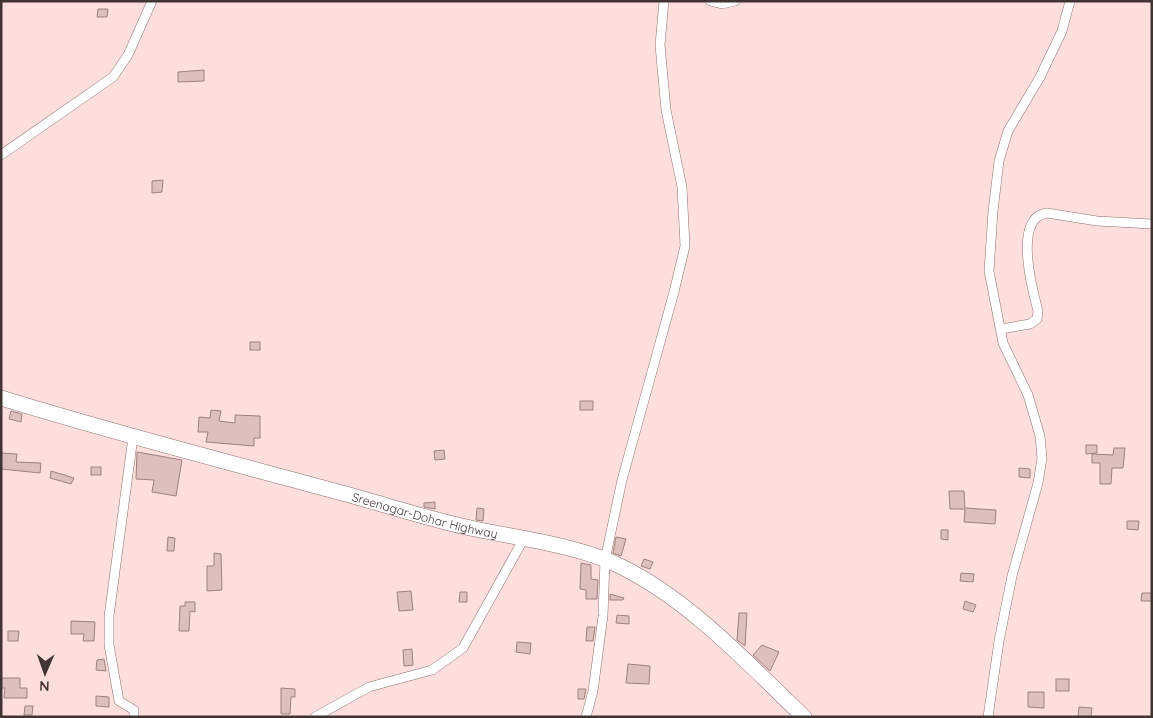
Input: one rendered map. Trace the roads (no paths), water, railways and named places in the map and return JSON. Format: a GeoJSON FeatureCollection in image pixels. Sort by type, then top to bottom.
{"type":"FeatureCollection","features":[{"type":"Feature","properties":{"kind":"main road","name":"Sreenagar-Dohar Highway"},"geometry":{"type":"LineString","coordinates":[[1,398],[133,437],[452,524],[589,553],[646,580],[675,600],[737,653],[804,717]]}},
{"type":"Feature","properties":{"kind":"street"},"geometry":{"type":"LineString","coordinates":[[1,155],[113,77],[128,55],[152,1]]}},
{"type":"Feature","properties":{"kind":"street"},"geometry":{"type":"LineString","coordinates":[[710,1],[722,4],[735,1]]}},
{"type":"Feature","properties":{"kind":"street"},"geometry":{"type":"LineString","coordinates":[[988,717],[999,641],[1010,586],[1038,483],[1042,458],[1040,436],[1028,395],[1003,343],[989,271],[999,161],[1008,131],[1040,77],[1062,31],[1070,1]]}},
{"type":"Feature","properties":{"kind":"street"},"geometry":{"type":"LineString","coordinates":[[586,717],[592,691],[603,616],[605,560],[622,480],[685,246],[682,187],[666,110],[660,45],[665,2]]}},
{"type":"Feature","properties":{"kind":"street"},"geometry":{"type":"LineString","coordinates":[[1001,329],[1030,324],[1037,319],[1038,311],[1028,259],[1028,233],[1033,218],[1039,214],[1047,213],[1097,221],[1152,224]]}},
{"type":"Feature","properties":{"kind":"street"},"geometry":{"type":"LineString","coordinates":[[133,437],[127,470],[122,526],[115,564],[109,616],[109,645],[119,700],[134,710],[134,717]]}},
{"type":"Feature","properties":{"kind":"street"},"geometry":{"type":"LineString","coordinates":[[315,717],[369,686],[432,670],[463,648],[523,540]]}}]}
